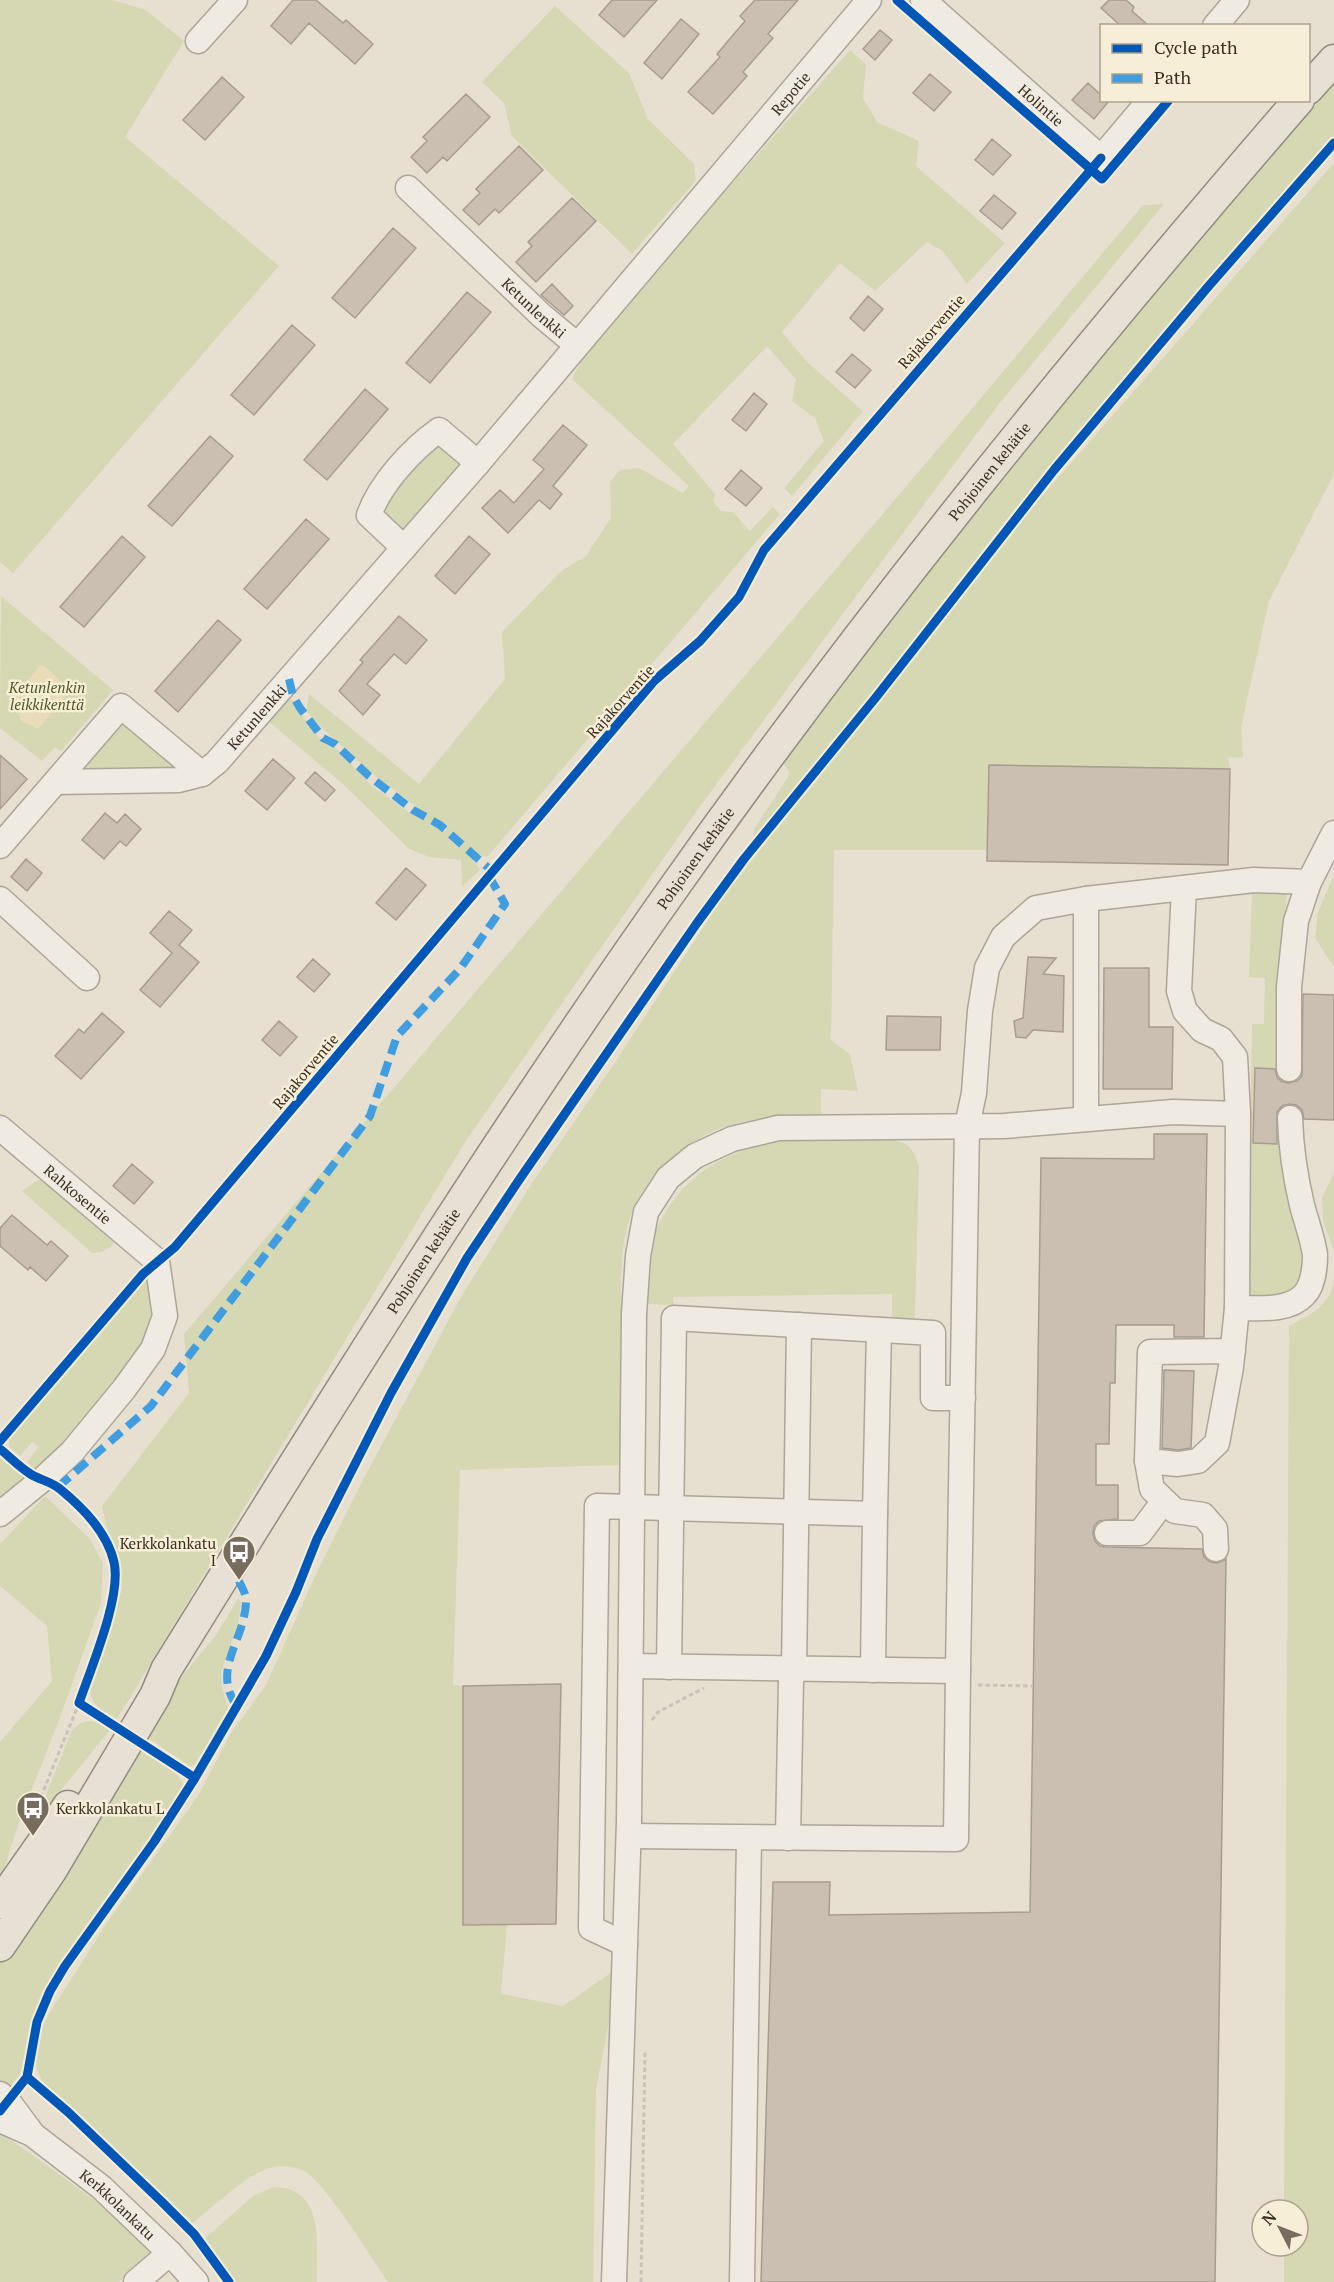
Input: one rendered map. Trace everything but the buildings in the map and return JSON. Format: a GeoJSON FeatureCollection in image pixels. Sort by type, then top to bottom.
{"type":"FeatureCollection","features":[{"type":"Feature","properties":{"kind":"main road"},"geometry":{"type":"LineString","coordinates":[[1310,87],[1334,60]]}},
{"type":"Feature","properties":{"kind":"main road","name":"Pohjoinen kehätie"},"geometry":{"type":"LineString","coordinates":[[0,1946],[51,1871],[155,1696],[166,1670],[352,1371],[517,1117],[690,866],[851,648],[1035,414],[1297,102]]}},
{"type":"Feature","properties":{"kind":"main road","name":"Pohjoinen kehätie"},"geometry":{"type":"LineString","coordinates":[[0,1903],[147,1689],[166,1670]]}},
{"type":"Feature","properties":{"kind":"street"},"geometry":{"type":"LineString","coordinates":[[198,41],[236,0]]}},
{"type":"Feature","properties":{"kind":"street","name":"Repotie"},"geometry":{"type":"LineString","coordinates":[[577,345],[869,0]]}},
{"type":"Feature","properties":{"kind":"street","name":"Holintie"},"geometry":{"type":"LineString","coordinates":[[923,0],[1101,158],[1148,102]]}},
{"type":"Feature","properties":{"kind":"street"},"geometry":{"type":"LineString","coordinates":[[1217,24],[1237,0]]}},
{"type":"Feature","properties":{"kind":"street","name":"Ketunlenkki"},"geometry":{"type":"LineString","coordinates":[[202,774],[216,762],[404,548],[577,345],[542,316],[408,188]]}},
{"type":"Feature","properties":{"kind":"street"},"geometry":{"type":"LineString","coordinates":[[404,548],[369,515],[376,497],[423,441],[439,430],[478,463]]}},
{"type":"Feature","properties":{"kind":"street"},"geometry":{"type":"LineString","coordinates":[[0,846],[122,706],[202,774]]}},
{"type":"Feature","properties":{"kind":"street"},"geometry":{"type":"LineString","coordinates":[[57,782],[179,780],[202,774]]}},
{"type":"Feature","properties":{"kind":"street"},"geometry":{"type":"LineString","coordinates":[[1289,1070],[1289,987],[1296,921],[1309,882],[1334,833]]}},
{"type":"Feature","properties":{"kind":"street"},"geometry":{"type":"LineString","coordinates":[[629,1836],[956,1839],[967,1126],[974,1093],[980,1011],[987,968],[1003,937],[1035,908],[1086,899],[1254,880],[1309,882]]}},
{"type":"Feature","properties":{"kind":"street"},"geometry":{"type":"LineString","coordinates":[[1147,1461],[1178,1464],[1198,1461],[1217,1443],[1233,1351],[1237,1308],[1238,1114],[1235,1057],[1221,1039],[1202,1030],[1185,1011],[1179,991],[1184,888]]}},
{"type":"Feature","properties":{"kind":"street"},"geometry":{"type":"LineString","coordinates":[[0,899],[87,978]]}},
{"type":"Feature","properties":{"kind":"street"},"geometry":{"type":"LineString","coordinates":[[1086,899],[1086,1119]]}},
{"type":"Feature","properties":{"kind":"street"},"geometry":{"type":"LineString","coordinates":[[614,2282],[629,1836],[634,1319],[638,1256],[646,1212],[668,1178],[695,1155],[732,1139],[778,1128],[1004,1126],[1173,1112],[1238,1114]]}},
{"type":"Feature","properties":{"kind":"street"},"geometry":{"type":"LineString","coordinates":[[1237,1308],[1274,1308],[1292,1302],[1304,1295],[1312,1280],[1315,1255],[1291,1151],[1290,1118]]}},
{"type":"Feature","properties":{"kind":"street","name":"Rahkosentie"},"geometry":{"type":"LineString","coordinates":[[0,1128],[157,1261],[165,1316],[153,1350],[72,1452],[0,1514]]}},
{"type":"Feature","properties":{"kind":"street"},"geometry":{"type":"LineString","coordinates":[[634,1319],[674,1318],[933,1333],[933,1398],[963,1398]]}},
{"type":"Feature","properties":{"kind":"street"},"geometry":{"type":"LineString","coordinates":[[669,1667],[674,1318]]}},
{"type":"Feature","properties":{"kind":"street"},"geometry":{"type":"LineString","coordinates":[[788,1838],[791,1682],[794,1669],[798,1325]]}},
{"type":"Feature","properties":{"kind":"street"},"geometry":{"type":"LineString","coordinates":[[873,1670],[879,1330]]}},
{"type":"Feature","properties":{"kind":"street"},"geometry":{"type":"LineString","coordinates":[[1216,1549],[1215,1528],[1203,1515],[1175,1511],[1152,1489],[1147,1461],[1150,1352],[1233,1351]]}},
{"type":"Feature","properties":{"kind":"street"},"geometry":{"type":"LineString","coordinates":[[1107,1533],[1140,1533],[1164,1501]]}},
{"type":"Feature","properties":{"kind":"street"},"geometry":{"type":"LineString","coordinates":[[625,1944],[591,1928],[597,1506],[875,1514]]}},
{"type":"Feature","properties":{"kind":"street"},"geometry":{"type":"LineString","coordinates":[[631,1666],[873,1670],[958,1678]]}},
{"type":"Feature","properties":{"kind":"street"},"geometry":{"type":"LineString","coordinates":[[742,2282],[749,1838]]}},
{"type":"Feature","properties":{"kind":"street","name":"Kerkkolankatu"},"geometry":{"type":"LineString","coordinates":[[0,2094],[8,2101],[32,2134]]}},
{"type":"Feature","properties":{"kind":"street","name":"Kerkkolankatu"},"geometry":{"type":"LineString","coordinates":[[0,2120],[32,2134],[101,2187],[170,2253],[196,2282]]}},
{"type":"Feature","properties":{"kind":"street"},"geometry":{"type":"LineString","coordinates":[[136,2282],[170,2253]]}},
{"type":"Feature","properties":{"kind":"path"},"geometry":{"type":"LineString","coordinates":[[958,1678],[1033,1686]]}},
{"type":"Feature","properties":{"kind":"path"},"geometry":{"type":"LineString","coordinates":[[650,1723],[658,1712],[706,1686]]}},
{"type":"Feature","properties":{"kind":"path"},"geometry":{"type":"LineString","coordinates":[[38,1808],[39,1798],[83,1706],[83,1692]]}},
{"type":"Feature","properties":{"kind":"path"},"geometry":{"type":"LineString","coordinates":[[641,2282],[645,2048]]}},
{"type":"Feature","properties":{"kind":"green space"},"geometry":{"type":"Polygon","coordinates":[[[0,0],[113,0],[146,10],[184,41],[125,137],[279,266],[13,573],[0,562],[0,0]]]}},
{"type":"Feature","properties":{"kind":"green space"},"geometry":{"type":"Polygon","coordinates":[[[555,6],[629,73],[648,119],[694,164],[696,180],[632,254],[512,136],[504,103],[482,82],[555,6]]]}},
{"type":"Feature","properties":{"kind":"green space"},"geometry":{"type":"Polygon","coordinates":[[[850,50],[866,64],[863,98],[877,122],[919,141],[916,166],[1005,243],[967,284],[943,251],[927,242],[875,291],[840,263],[782,332],[806,361],[863,411],[792,496],[784,488],[824,441],[815,418],[792,401],[796,379],[767,346],[673,444],[715,494],[713,502],[721,511],[733,512],[750,531],[773,507],[780,514],[487,857],[472,849],[468,852],[480,870],[462,886],[461,860],[429,857],[408,848],[343,784],[268,721],[290,697],[319,739],[335,747],[372,786],[410,813],[417,807],[374,775],[322,728],[306,711],[309,694],[419,784],[505,679],[502,632],[561,571],[586,556],[611,518],[610,482],[620,470],[639,468],[683,493],[689,486],[572,379],[592,342],[850,50]]]}},
{"type":"Feature","properties":{"kind":"green space"},"geometry":{"type":"Polygon","coordinates":[[[1334,84],[1334,136],[1184,307],[1030,492],[894,668],[753,840],[754,829],[790,774],[782,761],[1052,417],[1191,249],[1334,84]]]}},
{"type":"Feature","properties":{"kind":"green space"},"geometry":{"type":"Polygon","coordinates":[[[1334,163],[1334,474],[1269,601],[1241,727],[1243,757],[1228,758],[1230,769],[988,850],[834,850],[831,1040],[850,1054],[858,1091],[821,1089],[821,1115],[742,1122],[704,1136],[669,1160],[642,1193],[629,1220],[623,1250],[620,1465],[460,1470],[453,1685],[463,1686],[463,1925],[507,1925],[501,1994],[563,2006],[612,1972],[610,2016],[596,2089],[593,2282],[388,2282],[324,2190],[304,2171],[284,2166],[264,2170],[255,2175],[236,2187],[193,2223],[188,2223],[71,2108],[44,2086],[35,2064],[40,2031],[47,2017],[109,1920],[198,1796],[230,1735],[266,1685],[317,1572],[366,1474],[461,1297],[530,1186],[616,1061],[727,891],[1021,520],[1334,163]]]}},
{"type":"Feature","properties":{"kind":"green space"},"geometry":{"type":"Polygon","coordinates":[[[1164,204],[995,409],[698,809],[465,1142],[117,1719],[101,1709],[94,1703],[90,1686],[122,1589],[118,1558],[109,1537],[102,1506],[189,1393],[184,1334],[1143,205],[1164,204]]]}},
{"type":"Feature","properties":{"kind":"green space"},"geometry":{"type":"Polygon","coordinates":[[[436,444],[459,458],[461,466],[402,533],[384,518],[382,505],[384,498],[436,444]]]}},
{"type":"Feature","properties":{"kind":"green space","name":"Ketunlenkin leikkikenttä"},"geometry":{"type":"Polygon","coordinates":[[[1,596],[113,690],[61,751],[55,747],[42,761],[0,728],[1,596]]]}},
{"type":"Feature","properties":{"kind":"green space"},"geometry":{"type":"Polygon","coordinates":[[[123,721],[181,770],[76,770],[123,721]]]}},
{"type":"Feature","properties":{"kind":"green space"},"geometry":{"type":"Polygon","coordinates":[[[1334,875],[1334,967],[1315,938],[1318,912],[1334,875]]]}},
{"type":"Feature","properties":{"kind":"green space"},"geometry":{"type":"Polygon","coordinates":[[[1252,891],[1287,892],[1284,927],[1282,1069],[1255,1069],[1253,1143],[1282,1144],[1303,1265],[1300,1276],[1291,1290],[1285,1294],[1270,1297],[1250,1297],[1247,1293],[1252,1024],[1264,1024],[1265,978],[1249,977],[1252,891]]]}},
{"type":"Feature","properties":{"kind":"green space"},"geometry":{"type":"Polygon","coordinates":[[[814,1138],[880,1138],[906,1144],[913,1152],[919,1166],[915,1317],[912,1320],[892,1318],[892,1294],[673,1297],[674,1305],[647,1304],[641,1301],[646,1259],[659,1225],[669,1206],[682,1190],[713,1164],[752,1147],[774,1142],[814,1138]]]}},
{"type":"Feature","properties":{"kind":"green space"},"geometry":{"type":"Polygon","coordinates":[[[1334,1172],[1334,1252],[1323,1221],[1322,1198],[1334,1172]]]}},
{"type":"Feature","properties":{"kind":"green space"},"geometry":{"type":"Polygon","coordinates":[[[45,1179],[115,1238],[111,1247],[92,1253],[22,1191],[38,1180],[45,1179]]]}},
{"type":"Feature","properties":{"kind":"green space"},"geometry":{"type":"Polygon","coordinates":[[[146,1278],[149,1279],[154,1316],[150,1332],[105,1397],[37,1471],[27,1462],[39,1447],[32,1442],[20,1456],[9,1446],[9,1439],[146,1278]]]}},
{"type":"Feature","properties":{"kind":"green space"},"geometry":{"type":"Polygon","coordinates":[[[1334,1280],[1334,2282],[1284,2282],[1284,2258],[1310,2258],[1310,2198],[1284,2198],[1289,1326],[1318,1309],[1332,1289],[1334,1280]]]}},
{"type":"Feature","properties":{"kind":"green space"},"geometry":{"type":"Polygon","coordinates":[[[0,1456],[24,1477],[25,1482],[0,1503],[0,1456]]]}},
{"type":"Feature","properties":{"kind":"green space"},"geometry":{"type":"Polygon","coordinates":[[[45,1496],[90,1539],[103,1563],[101,1603],[58,1723],[20,1819],[0,1881],[0,1742],[52,1681],[47,1626],[0,1586],[0,1544],[45,1496]]]}},
{"type":"Feature","properties":{"kind":"green space"},"geometry":{"type":"Polygon","coordinates":[[[238,1599],[241,1601],[239,1620],[221,1673],[222,1688],[229,1710],[199,1763],[190,1766],[143,1735],[174,1686],[216,1635],[238,1599]]]}},
{"type":"Feature","properties":{"kind":"green space"},"geometry":{"type":"Polygon","coordinates":[[[88,1721],[97,1722],[110,1730],[43,1812],[45,1797],[72,1730],[88,1721]]]}},
{"type":"Feature","properties":{"kind":"green space"},"geometry":{"type":"Polygon","coordinates":[[[134,1746],[171,1769],[182,1782],[184,1789],[48,1983],[34,2014],[21,2073],[8,2090],[0,2082],[0,1963],[45,1899],[134,1746]]]}},
{"type":"Feature","properties":{"kind":"green space"},"geometry":{"type":"Polygon","coordinates":[[[0,2132],[96,2201],[152,2253],[119,2282],[0,2282],[0,2132]]]}},
{"type":"Feature","properties":{"kind":"green space"},"geometry":{"type":"Polygon","coordinates":[[[273,2187],[290,2190],[302,2197],[310,2207],[317,2236],[317,2282],[233,2282],[203,2240],[253,2196],[273,2187]]]}},
{"type":"Feature","properties":{"kind":"sand"},"geometry":{"type":"Polygon","coordinates":[[[42,664],[71,690],[38,729],[21,721],[13,697],[42,664]]]}},
{"type":"Feature","properties":{"kind":"marked path"},"geometry":{"type":"LineString","coordinates":[[289,679],[293,696],[323,738],[335,744],[369,776],[413,810],[440,825],[493,872]]}},
{"type":"Feature","properties":{"kind":"marked path"},"geometry":{"type":"LineString","coordinates":[[58,1487],[151,1406],[370,1116],[397,1036],[460,969],[505,904],[489,876]]}},
{"type":"Feature","properties":{"kind":"marked path"},"geometry":{"type":"LineString","coordinates":[[236,1705],[229,1691],[227,1678],[228,1665],[245,1613],[246,1598],[239,1581]]}},
{"type":"Feature","properties":{"kind":"cycle path"},"geometry":{"type":"LineString","coordinates":[[897,0],[1102,179],[1167,102]]}},
{"type":"Feature","properties":{"kind":"cycle path"},"geometry":{"type":"LineString","coordinates":[[0,2111],[27,2077],[37,2022],[50,1991],[65,1966],[154,1842],[195,1778],[266,1656],[296,1592],[317,1539],[391,1393],[467,1258],[519,1180],[744,859],[877,696],[1054,470],[1207,288],[1334,143]]}},
{"type":"Feature","properties":{"kind":"cycle path","name":"Rajakorventie"},"geometry":{"type":"LineString","coordinates":[[0,1441],[143,1274],[175,1247],[654,681],[700,641],[739,597],[764,550],[1101,158]]}},
{"type":"Feature","properties":{"kind":"cycle path"},"geometry":{"type":"LineString","coordinates":[[0,1449],[19,1466],[35,1477],[57,1487],[77,1504],[93,1521],[111,1551],[114,1562],[114,1593],[104,1632],[79,1703],[195,1778]]}},
{"type":"Feature","properties":{"kind":"cycle path"},"geometry":{"type":"LineString","coordinates":[[27,2077],[68,2112],[194,2234],[229,2282]]}},
{"type":"Feature","properties":{"kind":"place","name":"Kerkkolankatu I"},"geometry":{"type":"Point","coordinates":[239,1581]}},
{"type":"Feature","properties":{"kind":"place","name":"Kerkkolankatu L"},"geometry":{"type":"Point","coordinates":[33,1837]}}]}
